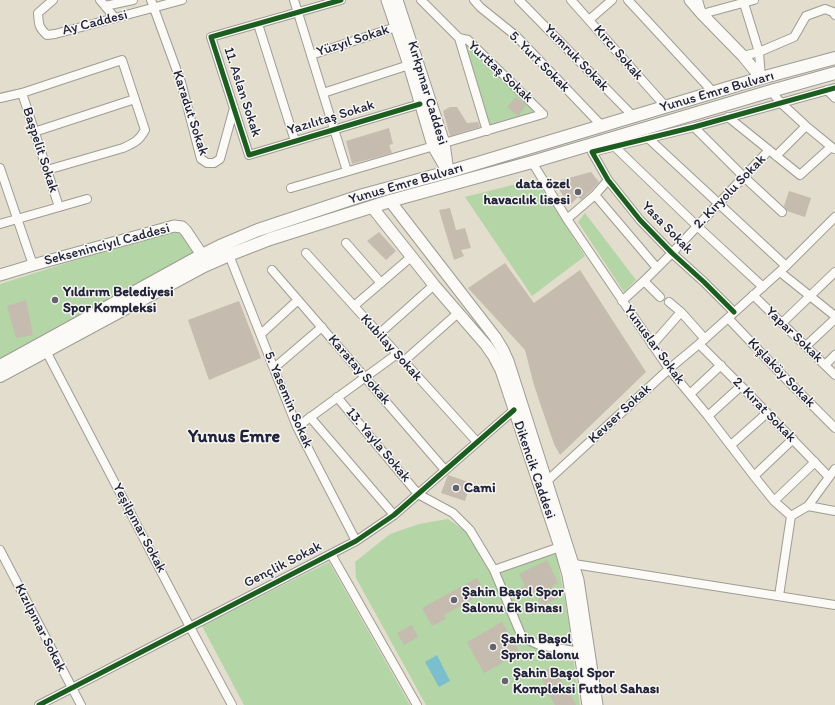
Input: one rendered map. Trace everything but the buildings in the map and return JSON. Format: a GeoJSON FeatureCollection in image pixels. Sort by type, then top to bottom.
{"type":"FeatureCollection","features":[{"type":"Feature","properties":{"kind":"main road","name":"Kırkpınar Caddesi"},"geometry":{"type":"LineString","coordinates":[[387,0],[420,104],[439,144]]}},
{"type":"Feature","properties":{"kind":"main road","name":"Kırkpınar Caddesi"},"geometry":{"type":"LineString","coordinates":[[398,0],[448,172]]}},
{"type":"Feature","properties":{"kind":"main road"},"geometry":{"type":"LineString","coordinates":[[690,0],[743,56],[771,91]]}},
{"type":"Feature","properties":{"kind":"main road","name":"Yunus Emre Bulvarı"},"geometry":{"type":"LineString","coordinates":[[0,366],[202,255],[258,230],[370,193],[448,172],[761,78],[835,58]]}},
{"type":"Feature","properties":{"kind":"main road","name":"Yunus Emre Bulvarı"},"geometry":{"type":"LineString","coordinates":[[0,376],[204,266],[270,239],[390,201],[532,162],[835,73]]}},
{"type":"Feature","properties":{"kind":"main road"},"geometry":{"type":"LineString","coordinates":[[448,172],[451,184]]}},
{"type":"Feature","properties":{"kind":"main road","name":"Dikencik Caddesi"},"geometry":{"type":"LineString","coordinates":[[390,201],[495,338],[503,350],[510,366],[574,564],[578,580],[597,705]]}},
{"type":"Feature","properties":{"kind":"main road","name":"Dikencik Caddesi"},"geometry":{"type":"LineString","coordinates":[[372,207],[434,285],[486,345],[501,370],[568,575],[588,705]]}},
{"type":"Feature","properties":{"kind":"main road","name":"Sekseninciyıl Caddesi"},"geometry":{"type":"LineString","coordinates":[[0,275],[33,264],[174,226],[182,227],[186,231],[202,255]]}},
{"type":"Feature","properties":{"kind":"street","name":"Ay Caddesi"},"geometry":{"type":"LineString","coordinates":[[53,0],[38,13],[41,30],[46,35],[115,18],[152,4],[182,0]]}},
{"type":"Feature","properties":{"kind":"street","name":"Ay Caddesi"},"geometry":{"type":"LineString","coordinates":[[103,3],[133,0]]}},
{"type":"Feature","properties":{"kind":"street"},"geometry":{"type":"LineString","coordinates":[[294,0],[346,171]]}},
{"type":"Feature","properties":{"kind":"street"},"geometry":{"type":"LineString","coordinates":[[295,141],[258,24],[341,0]]}},
{"type":"Feature","properties":{"kind":"street","name":"Yurttaş Sokak"},"geometry":{"type":"LineString","coordinates":[[420,0],[459,38],[468,40],[543,114],[487,131]]}},
{"type":"Feature","properties":{"kind":"street","name":"5. Yurt Sokak"},"geometry":{"type":"LineString","coordinates":[[474,0],[480,7],[516,36],[602,126]]}},
{"type":"Feature","properties":{"kind":"street","name":"Yumruk Sokak"},"geometry":{"type":"LineString","coordinates":[[519,0],[633,116]]}},
{"type":"Feature","properties":{"kind":"street","name":"Kırcı Sokak"},"geometry":{"type":"LineString","coordinates":[[571,0],[666,107]]}},
{"type":"Feature","properties":{"kind":"street"},"geometry":{"type":"LineString","coordinates":[[589,20],[612,0]]}},
{"type":"Feature","properties":{"kind":"street"},"geometry":{"type":"LineString","coordinates":[[628,0],[714,93]]}},
{"type":"Feature","properties":{"kind":"street"},"geometry":{"type":"LineString","coordinates":[[698,0],[702,14],[743,1],[754,0]]}},
{"type":"Feature","properties":{"kind":"street"},"geometry":{"type":"LineString","coordinates":[[743,1],[759,52],[761,78]]}},
{"type":"Feature","properties":{"kind":"street"},"geometry":{"type":"LineString","coordinates":[[103,3],[115,18]]}},
{"type":"Feature","properties":{"kind":"street","name":"Karadut Sokak"},"geometry":{"type":"LineString","coordinates":[[152,4],[181,82],[201,159],[207,163],[214,163],[220,159],[234,108]]}},
{"type":"Feature","properties":{"kind":"street"},"geometry":{"type":"LineString","coordinates":[[743,56],[759,52],[794,38],[806,16],[825,9],[833,12],[835,15]]}},
{"type":"Feature","properties":{"kind":"street","name":"11. Aslan Sokak"},"geometry":{"type":"LineString","coordinates":[[249,155],[211,37],[258,24]]}},
{"type":"Feature","properties":{"kind":"street","name":"Yüzyıl Sokak"},"geometry":{"type":"LineString","coordinates":[[311,55],[396,27]]}},
{"type":"Feature","properties":{"kind":"street"},"geometry":{"type":"LineString","coordinates":[[291,188],[487,131],[459,38]]}},
{"type":"Feature","properties":{"kind":"street"},"geometry":{"type":"LineString","coordinates":[[0,98],[22,93],[122,60],[145,130],[140,138],[133,144],[123,148],[47,170]]}},
{"type":"Feature","properties":{"kind":"street"},"geometry":{"type":"LineString","coordinates":[[323,93],[408,65]]}},
{"type":"Feature","properties":{"kind":"street"},"geometry":{"type":"LineString","coordinates":[[615,147],[831,89],[835,98]]}},
{"type":"Feature","properties":{"kind":"street"},"geometry":{"type":"LineString","coordinates":[[728,117],[800,176],[833,148],[806,126],[781,103],[771,91]]}},
{"type":"Feature","properties":{"kind":"street","name":"Başpelit Sokak"},"geometry":{"type":"LineString","coordinates":[[22,93],[59,207]]}},
{"type":"Feature","properties":{"kind":"street"},"geometry":{"type":"LineString","coordinates":[[34,132],[135,99]]}},
{"type":"Feature","properties":{"kind":"street","name":"Yazılıtaş Sokak"},"geometry":{"type":"LineString","coordinates":[[249,155],[420,104]]}},
{"type":"Feature","properties":{"kind":"street"},"geometry":{"type":"LineString","coordinates":[[776,156],[806,126]]}},
{"type":"Feature","properties":{"kind":"street"},"geometry":{"type":"LineString","coordinates":[[694,127],[744,177],[782,212]]}},
{"type":"Feature","properties":{"kind":"street"},"geometry":{"type":"LineString","coordinates":[[648,138],[762,243],[783,269],[835,318],[806,346]]}},
{"type":"Feature","properties":{"kind":"street"},"geometry":{"type":"LineString","coordinates":[[615,147],[763,287]]}},
{"type":"Feature","properties":{"kind":"street","name":"Yasa Sokak"},"geometry":{"type":"LineString","coordinates":[[615,147],[592,152],[608,180],[640,220],[672,253],[704,282],[731,315]]}},
{"type":"Feature","properties":{"kind":"street","name":"2. Kıryolu Sokak"},"geometry":{"type":"LineString","coordinates":[[622,301],[672,253],[769,150]]}},
{"type":"Feature","properties":{"kind":"street","name":"Yunuslar Sokak"},"geometry":{"type":"LineString","coordinates":[[532,162],[567,219],[652,345],[774,501],[791,516]]}},
{"type":"Feature","properties":{"kind":"street"},"geometry":{"type":"LineString","coordinates":[[0,168],[33,264]]}},
{"type":"Feature","properties":{"kind":"street"},"geometry":{"type":"LineString","coordinates":[[567,219],[595,195],[608,180]]}},
{"type":"Feature","properties":{"kind":"street"},"geometry":{"type":"LineString","coordinates":[[595,195],[657,268]]}},
{"type":"Feature","properties":{"kind":"street"},"geometry":{"type":"LineString","coordinates":[[0,224],[87,199]]}},
{"type":"Feature","properties":{"kind":"street","name":"Kevser Sokak"},"geometry":{"type":"LineString","coordinates":[[547,481],[669,368],[702,342],[783,269],[835,217]]}},
{"type":"Feature","properties":{"kind":"street"},"geometry":{"type":"LineString","coordinates":[[346,243],[381,283]]}},
{"type":"Feature","properties":{"kind":"street","name":"Kubilay Sokak"},"geometry":{"type":"LineString","coordinates":[[306,253],[477,442]]}},
{"type":"Feature","properties":{"kind":"street","name":"5. Yasemin Sokak"},"geometry":{"type":"LineString","coordinates":[[229,255],[297,427],[356,541]]}},
{"type":"Feature","properties":{"kind":"street"},"geometry":{"type":"LineString","coordinates":[[354,306],[411,257]]}},
{"type":"Feature","properties":{"kind":"street","name":"Karatay Sokak"},"geometry":{"type":"LineString","coordinates":[[272,270],[445,470]]}},
{"type":"Feature","properties":{"kind":"street"},"geometry":{"type":"LineString","coordinates":[[782,323],[835,272]]}},
{"type":"Feature","properties":{"kind":"street"},"geometry":{"type":"LineString","coordinates":[[644,281],[660,297]]}},
{"type":"Feature","properties":{"kind":"street"},"geometry":{"type":"LineString","coordinates":[[379,334],[434,285]]}},
{"type":"Feature","properties":{"kind":"street","name":"Yapar Sokak"},"geometry":{"type":"LineString","coordinates":[[753,296],[835,374]]}},
{"type":"Feature","properties":{"kind":"street"},"geometry":{"type":"LineString","coordinates":[[261,334],[298,300]]}},
{"type":"Feature","properties":{"kind":"street","name":"2. Kırat Sokak"},"geometry":{"type":"LineString","coordinates":[[669,302],[681,312],[720,365],[830,477]]}},
{"type":"Feature","properties":{"kind":"street"},"geometry":{"type":"LineString","coordinates":[[652,345],[681,312]]}},
{"type":"Feature","properties":{"kind":"street"},"geometry":{"type":"LineString","coordinates":[[404,361],[458,313]]}},
{"type":"Feature","properties":{"kind":"street","name":"Kışlaköy Sokak"},"geometry":{"type":"LineString","coordinates":[[731,315],[786,379],[835,428]]}},
{"type":"Feature","properties":{"kind":"street"},"geometry":{"type":"LineString","coordinates":[[274,368],[322,327]]}},
{"type":"Feature","properties":{"kind":"street","name":"Yeşilpınar Sokak"},"geometry":{"type":"LineString","coordinates":[[46,351],[232,705]]}},
{"type":"Feature","properties":{"kind":"street"},"geometry":{"type":"LineString","coordinates":[[297,427],[397,354]]}},
{"type":"Feature","properties":{"kind":"street"},"geometry":{"type":"LineString","coordinates":[[825,365],[835,355]]}},
{"type":"Feature","properties":{"kind":"street"},"geometry":{"type":"LineString","coordinates":[[690,394],[720,365]]}},
{"type":"Feature","properties":{"kind":"street"},"geometry":{"type":"LineString","coordinates":[[708,416],[741,386]]}},
{"type":"Feature","properties":{"kind":"street","name":"13. Yayla Sokak"},"geometry":{"type":"LineString","coordinates":[[337,397],[418,494]]}},
{"type":"Feature","properties":{"kind":"street","name":"Gençlik Sokak"},"geometry":{"type":"LineString","coordinates":[[39,705],[356,541],[394,515],[514,410]]}},
{"type":"Feature","properties":{"kind":"street"},"geometry":{"type":"LineString","coordinates":[[731,445],[767,413]]}},
{"type":"Feature","properties":{"kind":"street"},"geometry":{"type":"LineString","coordinates":[[310,417],[394,515]]}},
{"type":"Feature","properties":{"kind":"street"},"geometry":{"type":"LineString","coordinates":[[754,476],[793,440]]}},
{"type":"Feature","properties":{"kind":"street"},"geometry":{"type":"LineString","coordinates":[[774,501],[815,462]]}},
{"type":"Feature","properties":{"kind":"street"},"geometry":{"type":"LineString","coordinates":[[779,596],[791,516],[808,506],[835,469]]}},
{"type":"Feature","properties":{"kind":"street"},"geometry":{"type":"LineString","coordinates":[[418,494],[453,513],[470,530],[494,570],[522,637],[539,645],[580,652]]}},
{"type":"Feature","properties":{"kind":"street"},"geometry":{"type":"LineString","coordinates":[[808,506],[835,511]]}},
{"type":"Feature","properties":{"kind":"street"},"geometry":{"type":"LineString","coordinates":[[494,570],[560,547]]}},
{"type":"Feature","properties":{"kind":"street","name":"Kızılpınar Sokak"},"geometry":{"type":"LineString","coordinates":[[0,550],[80,705]]}},
{"type":"Feature","properties":{"kind":"street"},"geometry":{"type":"LineString","coordinates":[[331,554],[416,705]]}},
{"type":"Feature","properties":{"kind":"street"},"geometry":{"type":"LineString","coordinates":[[574,564],[835,605]]}},
{"type":"Feature","properties":{"kind":"green space"},"geometry":{"type":"Polygon","coordinates":[[[464,44],[467,44],[537,113],[489,127],[464,44]]]}},
{"type":"Feature","properties":{"kind":"green space"},"geometry":{"type":"Polygon","coordinates":[[[536,179],[585,256],[532,296],[465,197],[536,179]]]}},
{"type":"Feature","properties":{"kind":"green space"},"geometry":{"type":"Polygon","coordinates":[[[585,213],[636,280],[624,292],[578,222],[585,213]]]}},
{"type":"Feature","properties":{"kind":"green space","name":"Yıldırım Belediyesi Spor Kompleksi"},"geometry":{"type":"Polygon","coordinates":[[[180,230],[197,253],[0,361],[0,284],[117,247],[180,230]]]}},
{"type":"Feature","properties":{"kind":"green space"},"geometry":{"type":"Polygon","coordinates":[[[448,519],[468,533],[498,570],[556,551],[569,623],[580,705],[426,705],[356,578],[355,562],[390,534],[419,524],[448,519]]]}},
{"type":"Feature","properties":{"kind":"green space"},"geometry":{"type":"Polygon","coordinates":[[[329,562],[410,705],[244,705],[202,626],[329,562]]]}},
{"type":"Feature","properties":{"kind":"water"},"geometry":{"type":"Polygon","coordinates":[[[437,655],[450,681],[439,687],[425,662],[437,655]]]}},
{"type":"Feature","properties":{"kind":"cycle path"},"geometry":{"type":"LineString","coordinates":[[341,0],[211,37],[249,155],[420,104]]}},
{"type":"Feature","properties":{"kind":"cycle path"},"geometry":{"type":"LineString","coordinates":[[734,312],[672,253],[640,220],[608,180],[592,152],[694,127],[835,88]]}},
{"type":"Feature","properties":{"kind":"cycle path"},"geometry":{"type":"LineString","coordinates":[[39,705],[356,541],[394,515],[514,410]]}},
{"type":"Feature","properties":{"kind":"place","name":"data özel havacılık lisesi"},"geometry":{"type":"Point","coordinates":[578,192]}},
{"type":"Feature","properties":{"kind":"place","name":"Yıldırım Belediyesi Spor Kompleksi"},"geometry":{"type":"Point","coordinates":[55,300]}},
{"type":"Feature","properties":{"kind":"place","name":"Cami"},"geometry":{"type":"Point","coordinates":[456,488]}},
{"type":"Feature","properties":{"kind":"place","name":"Şahin Başol Spor Salonu Ek Binası"},"geometry":{"type":"Point","coordinates":[454,600]}},
{"type":"Feature","properties":{"kind":"place","name":"Şahin Başol Spror Salonu"},"geometry":{"type":"Point","coordinates":[493,647]}},
{"type":"Feature","properties":{"kind":"place","name":"Şahin Başol Spor Kompleksi Futbol Sahası"},"geometry":{"type":"Point","coordinates":[505,681]}},
{"type":"Feature","properties":{"kind":"district","name":"Yunus Emre"},"geometry":{"type":"Point","coordinates":[234,437]}}]}
